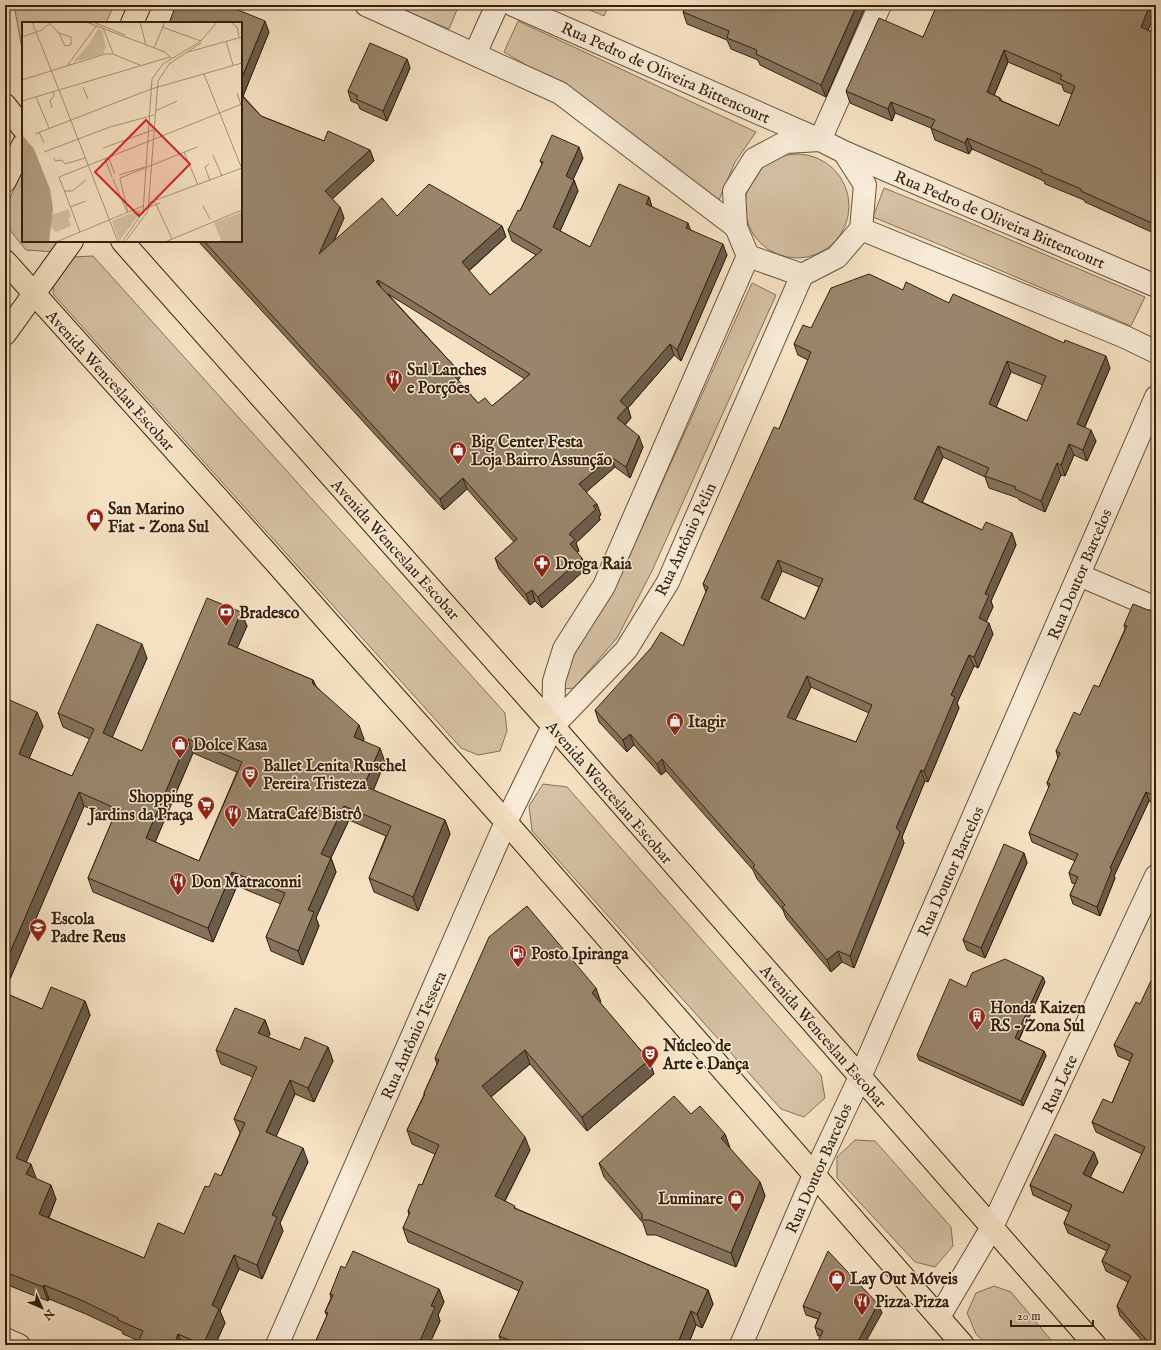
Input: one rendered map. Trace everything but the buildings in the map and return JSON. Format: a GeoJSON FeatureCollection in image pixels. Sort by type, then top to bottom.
{"type":"FeatureCollection","features":[{"type":"Feature","properties":{"kind":"main road"},"geometry":{"type":"LineString","coordinates":[[132,22],[140,5]]}},
{"type":"Feature","properties":{"kind":"main road"},"geometry":{"type":"LineString","coordinates":[[5,105],[22,127]]}},
{"type":"Feature","properties":{"kind":"main road"},"geometry":{"type":"LineString","coordinates":[[5,181],[22,147]]}},
{"type":"Feature","properties":{"kind":"main road"},"geometry":{"type":"LineString","coordinates":[[5,334],[71,242]]}},
{"type":"Feature","properties":{"kind":"main road","name":"Avenida Wenceslau Escobar"},"geometry":{"type":"LineString","coordinates":[[123,242],[553,726],[1095,1345]]}},
{"type":"Feature","properties":{"kind":"main road","name":"Avenida Wenceslau Escobar"},"geometry":{"type":"LineString","coordinates":[[5,261],[506,822],[964,1345]]}},
{"type":"Feature","properties":{"kind":"street"},"geometry":{"type":"LineString","coordinates":[[366,5],[560,93],[736,227]]}},
{"type":"Feature","properties":{"kind":"street"},"geometry":{"type":"LineString","coordinates":[[475,54],[497,5]]}},
{"type":"Feature","properties":{"kind":"street","name":"Rua Pedro de Oliveira Bittencourt"},"geometry":{"type":"LineString","coordinates":[[513,5],[820,140]]}},
{"type":"Feature","properties":{"kind":"street"},"geometry":{"type":"LineString","coordinates":[[820,140],[880,5]]}},
{"type":"Feature","properties":{"kind":"street"},"geometry":{"type":"LineString","coordinates":[[553,726],[554,681],[564,649],[604,586],[748,256],[736,227],[734,191],[754,159],[786,142],[820,140],[844,152],[865,185],[861,229],[837,257],[802,276],[748,256]]}},
{"type":"Feature","properties":{"kind":"street","name":"Rua Pedro de Oliveira Bittencourt"},"geometry":{"type":"LineString","coordinates":[[844,152],[1156,286]]}},
{"type":"Feature","properties":{"kind":"street"},"geometry":{"type":"LineString","coordinates":[[861,229],[1156,352]]}},
{"type":"Feature","properties":{"kind":"street","name":"Rua Antônio Pelin"},"geometry":{"type":"LineString","coordinates":[[553,726],[626,650],[668,582],[802,276]]}},
{"type":"Feature","properties":{"kind":"street","name":"Rua Doutor Barcelos"},"geometry":{"type":"LineString","coordinates":[[741,1345],[814,1175],[860,1077],[1156,396]]}},
{"type":"Feature","properties":{"kind":"street"},"geometry":{"type":"LineString","coordinates":[[1079,575],[1156,608]]}},
{"type":"Feature","properties":{"kind":"street","name":"Rua Antônio Tessera"},"geometry":{"type":"LineString","coordinates":[[277,1345],[506,822],[553,726]]}},
{"type":"Feature","properties":{"kind":"street","name":"Rua Lete"},"geometry":{"type":"LineString","coordinates":[[939,1317],[992,1227],[1156,876]]}},
{"type":"Feature","properties":{"kind":"street"},"geometry":{"type":"LineString","coordinates":[[5,1339],[19,1345]]}},
{"type":"Feature","properties":{"kind":"shaded area"},"geometry":{"type":"Polygon","coordinates":[[[14,5],[114,5],[106,22],[22,22],[22,49],[14,5]]]}},
{"type":"Feature","properties":{"kind":"shaded area"},"geometry":{"type":"Polygon","coordinates":[[[392,5],[459,5],[449,29],[392,5]]]}},
{"type":"Feature","properties":{"kind":"shaded area"},"geometry":{"type":"Polygon","coordinates":[[[578,5],[609,5],[604,16],[578,5]]]}},
{"type":"Feature","properties":{"kind":"shaded area"},"geometry":{"type":"Polygon","coordinates":[[[518,21],[756,132],[735,162],[719,200],[581,97],[504,52],[518,21]]]}},
{"type":"Feature","properties":{"kind":"shaded area"},"geometry":{"type":"Polygon","coordinates":[[[797,154],[817,158],[834,169],[845,186],[849,206],[845,226],[834,243],[817,254],[797,258],[777,254],[760,243],[749,226],[745,206],[749,186],[760,169],[777,158],[797,154]]]}},
{"type":"Feature","properties":{"kind":"shaded area"},"geometry":{"type":"Polygon","coordinates":[[[20,176],[22,177],[22,242],[60,242],[53,252],[26,250],[5,224],[5,209],[20,176]]]}},
{"type":"Feature","properties":{"kind":"shaded area"},"geometry":{"type":"Polygon","coordinates":[[[884,188],[1145,297],[1131,326],[873,217],[884,188]]]}},
{"type":"Feature","properties":{"kind":"shaded area"},"geometry":{"type":"Polygon","coordinates":[[[93,256],[505,713],[507,731],[500,751],[478,755],[461,748],[53,294],[54,275],[72,257],[93,256]]]}},
{"type":"Feature","properties":{"kind":"shaded area"},"geometry":{"type":"Polygon","coordinates":[[[752,283],[776,295],[652,571],[617,638],[574,688],[564,689],[561,675],[627,561],[752,283]]]}},
{"type":"Feature","properties":{"kind":"shaded area"},"geometry":{"type":"Polygon","coordinates":[[[543,784],[567,787],[821,1075],[825,1098],[804,1117],[781,1109],[532,831],[529,806],[543,784]]]}},
{"type":"Feature","properties":{"kind":"shaded area"},"geometry":{"type":"Polygon","coordinates":[[[855,1140],[875,1141],[951,1227],[953,1246],[935,1267],[915,1262],[837,1178],[837,1157],[855,1140]]]}},
{"type":"Feature","properties":{"kind":"shaded area"},"geometry":{"type":"Polygon","coordinates":[[[994,1286],[1011,1292],[1055,1345],[987,1345],[976,1334],[967,1313],[976,1293],[994,1286]]]}},
{"type":"Feature","properties":{"kind":"place","name":"Sul Lanches e Porções"},"geometry":{"type":"Point","coordinates":[394,393]}},
{"type":"Feature","properties":{"kind":"place","name":"Big Center Festa Loja Bairro Assunção"},"geometry":{"type":"Point","coordinates":[458,465]}},
{"type":"Feature","properties":{"kind":"place","name":"San Marino Fiat - Zona Sul"},"geometry":{"type":"Point","coordinates":[95,532]}},
{"type":"Feature","properties":{"kind":"place","name":"Droga Raia"},"geometry":{"type":"Point","coordinates":[542,578]}},
{"type":"Feature","properties":{"kind":"place","name":"Bradesco"},"geometry":{"type":"Point","coordinates":[226,627]}},
{"type":"Feature","properties":{"kind":"place","name":"Itagir"},"geometry":{"type":"Point","coordinates":[675,736]}},
{"type":"Feature","properties":{"kind":"place","name":"Dolce Kasa"},"geometry":{"type":"Point","coordinates":[180,759]}},
{"type":"Feature","properties":{"kind":"place","name":"Ballet Lenita Ruschel Pereira Tristeza"},"geometry":{"type":"Point","coordinates":[250,789]}},
{"type":"Feature","properties":{"kind":"place","name":"Shopping Jardins da Praça"},"geometry":{"type":"Point","coordinates":[206,820]}},
{"type":"Feature","properties":{"kind":"place","name":"MatraCafé Bistrô"},"geometry":{"type":"Point","coordinates":[233,828]}},
{"type":"Feature","properties":{"kind":"place","name":"Don Matraconni"},"geometry":{"type":"Point","coordinates":[178,896]}},
{"type":"Feature","properties":{"kind":"place","name":"Escola Padre Reus"},"geometry":{"type":"Point","coordinates":[38,942]}},
{"type":"Feature","properties":{"kind":"place","name":"Posto Ipiranga"},"geometry":{"type":"Point","coordinates":[518,968]}},
{"type":"Feature","properties":{"kind":"place","name":"Honda Kaizen RS - Zona Sul"},"geometry":{"type":"Point","coordinates":[977,1031]}},
{"type":"Feature","properties":{"kind":"place","name":"Núcleo de Arte e Dança"},"geometry":{"type":"Point","coordinates":[650,1069]}},
{"type":"Feature","properties":{"kind":"place","name":"Luminare"},"geometry":{"type":"Point","coordinates":[736,1213]}},
{"type":"Feature","properties":{"kind":"place","name":"Lay Out Móveis"},"geometry":{"type":"Point","coordinates":[837,1293]}},
{"type":"Feature","properties":{"kind":"place","name":"Pizza Pizza"},"geometry":{"type":"Point","coordinates":[862,1316]}}]}
